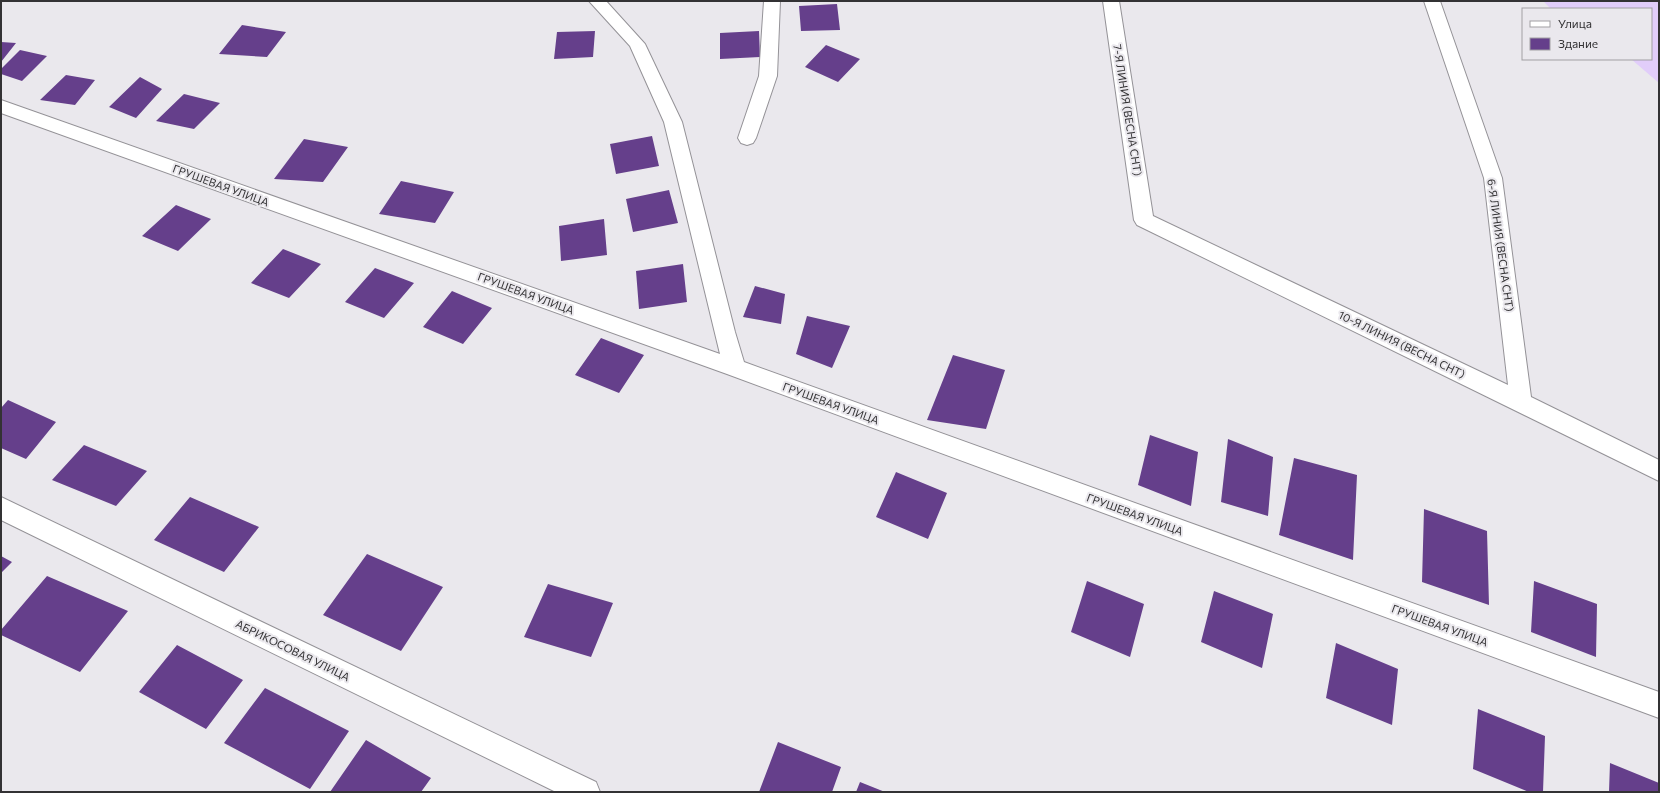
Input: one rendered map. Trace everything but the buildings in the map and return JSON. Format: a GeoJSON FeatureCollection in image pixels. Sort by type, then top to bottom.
{"type":"FeatureCollection","features":[{"type":"Feature","properties":{"kind":"street"},"geometry":{"type":"LineString","coordinates":[[597,1],[637,44],[673,122],[724,332],[735,368]]}},
{"type":"Feature","properties":{"kind":"street"},"geometry":{"type":"LineString","coordinates":[[747,138],[768,76],[772,1]]}},
{"type":"Feature","properties":{"kind":"street","name":"7-Я ЛИНИЯ (ВЕСНА СНТ)"},"geometry":{"type":"LineString","coordinates":[[1111,1],[1144,220]]}},
{"type":"Feature","properties":{"kind":"street","name":"6-Я ЛИНИЯ (ВЕСНА СНТ)"},"geometry":{"type":"LineString","coordinates":[[1432,1],[1493,178],[1522,402]]}},
{"type":"Feature","properties":{"kind":"street","name":"ГРУШЕВАЯ УЛИЦА"},"geometry":{"type":"LineString","coordinates":[[1,106],[735,368],[1659,705]]}},
{"type":"Feature","properties":{"kind":"street","name":"10-Я ЛИНИЯ (ВЕСНА СНТ)"},"geometry":{"type":"LineString","coordinates":[[1144,220],[1522,402],[1659,471]]}},
{"type":"Feature","properties":{"kind":"street","name":"АБРИКОСОВАЯ УЛИЦА"},"geometry":{"type":"LineString","coordinates":[[1,508],[586,792]]}},
{"type":"Feature","properties":{"kind":"shaded area"},"geometry":{"type":"Polygon","coordinates":[[[1543,1],[1659,1],[1659,83],[1632,60],[1652,60],[1652,8],[1550,8],[1543,1]]]}}]}
